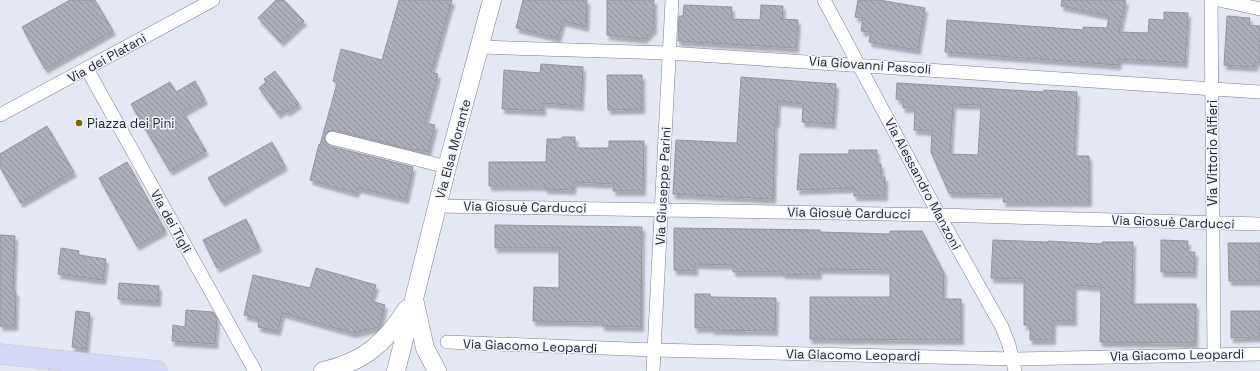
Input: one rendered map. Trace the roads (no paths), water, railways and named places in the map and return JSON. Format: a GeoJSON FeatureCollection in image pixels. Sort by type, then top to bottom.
{"type":"FeatureCollection","features":[{"type":"Feature","properties":{"kind":"main road"},"geometry":{"type":"LineString","coordinates":[[0,354],[157,371]]}},
{"type":"Feature","properties":{"kind":"street","name":"Via dei Platani"},"geometry":{"type":"LineString","coordinates":[[0,115],[88,70],[213,0]]}},
{"type":"Feature","properties":{"kind":"street","name":"Via Elsa Morante"},"geometry":{"type":"LineString","coordinates":[[396,371],[492,0]]}},
{"type":"Feature","properties":{"kind":"street","name":"Via Giuseppe Parini"},"geometry":{"type":"LineString","coordinates":[[653,371],[672,0]]}},
{"type":"Feature","properties":{"kind":"street","name":"Via Alessandro Manzoni"},"geometry":{"type":"LineString","coordinates":[[824,0],[939,215],[1002,327],[1014,365]]}},
{"type":"Feature","properties":{"kind":"street","name":"Via Vittorio Alfieri"},"geometry":{"type":"LineString","coordinates":[[1211,0],[1214,354]]}},
{"type":"Feature","properties":{"kind":"street"},"geometry":{"type":"LineString","coordinates":[[1219,0],[1260,9]]}},
{"type":"Feature","properties":{"kind":"street","name":"Via Giovanni Pascoli"},"geometry":{"type":"LineString","coordinates":[[480,47],[669,52],[1260,92]]}},
{"type":"Feature","properties":{"kind":"street","name":"Via dei Tigli"},"geometry":{"type":"LineString","coordinates":[[88,70],[255,371]]}},
{"type":"Feature","properties":{"kind":"street"},"geometry":{"type":"LineString","coordinates":[[332,138],[448,167]]}},
{"type":"Feature","properties":{"kind":"street","name":"Via Giosuè Carducci"},"geometry":{"type":"LineString","coordinates":[[438,206],[939,215],[1260,224]]}},
{"type":"Feature","properties":{"kind":"street","name":"Via Elsa Morante"},"geometry":{"type":"LineString","coordinates":[[323,371],[344,365],[375,348],[394,328],[414,298]]}},
{"type":"Feature","properties":{"kind":"street","name":"Via Elsa Morante"},"geometry":{"type":"LineString","coordinates":[[414,298],[425,348],[436,371]]}},
{"type":"Feature","properties":{"kind":"street","name":"Via Giacomo Leopardi"},"geometry":{"type":"LineString","coordinates":[[447,342],[1014,365],[1214,354],[1260,354]]}},
{"type":"Feature","properties":{"kind":"place","name":"Piazza dei Pini"},"geometry":{"type":"Point","coordinates":[79,123]}}]}
